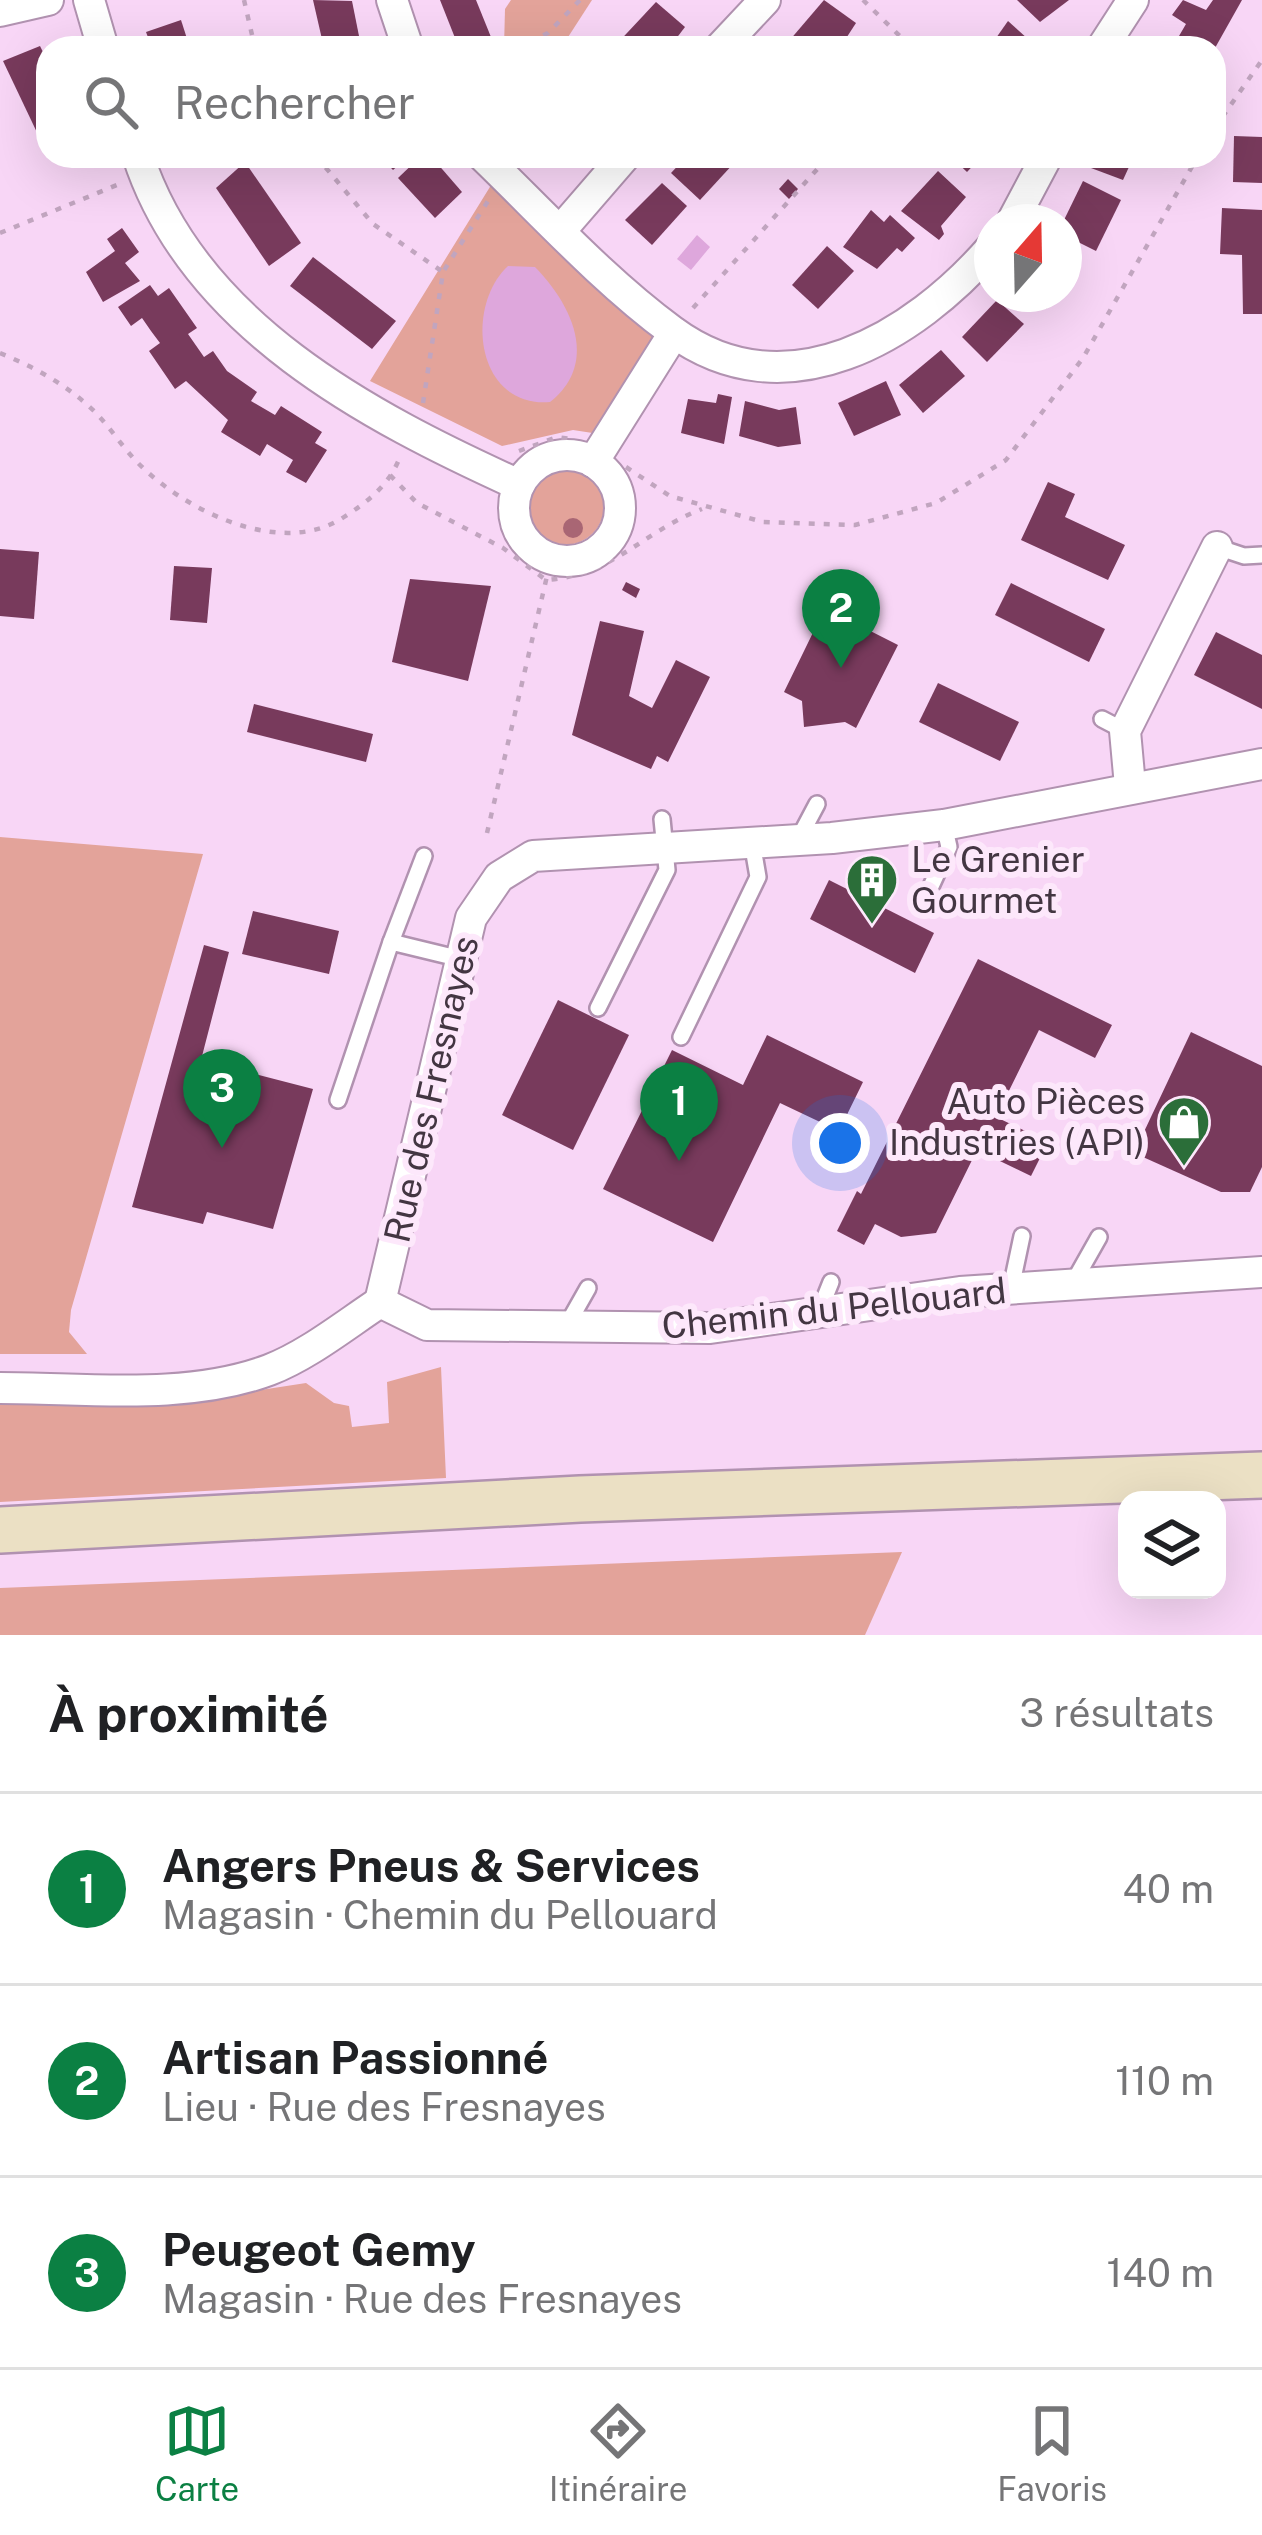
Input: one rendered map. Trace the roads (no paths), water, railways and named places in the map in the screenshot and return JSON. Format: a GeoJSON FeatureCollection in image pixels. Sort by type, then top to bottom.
{"type":"FeatureCollection","features":[{"type":"Feature","properties":{"kind":"main road"},"geometry":{"type":"LineString","coordinates":[[0,1530],[580,1499],[1262,1475]]}},
{"type":"Feature","properties":{"kind":"street"},"geometry":{"type":"LineString","coordinates":[[0,10],[47,0]]}},
{"type":"Feature","properties":{"kind":"street"},"geometry":{"type":"LineString","coordinates":[[89,0],[100,36]]}},
{"type":"Feature","properties":{"kind":"street"},"geometry":{"type":"LineString","coordinates":[[392,0],[404,36]]}},
{"type":"Feature","properties":{"kind":"street"},"geometry":{"type":"LineString","coordinates":[[731,36],[765,0]]}},
{"type":"Feature","properties":{"kind":"street"},"geometry":{"type":"LineString","coordinates":[[1110,36],[1132,0]]}},
{"type":"Feature","properties":{"kind":"street"},"geometry":{"type":"LineString","coordinates":[[142,168],[172,229],[227,298],[310,375],[408,435],[519,485]]}},
{"type":"Feature","properties":{"kind":"street"},"geometry":{"type":"LineString","coordinates":[[496,168],[674,333],[732,360],[807,367],[859,351],[908,326],[974,268]]}},
{"type":"Feature","properties":{"kind":"street"},"geometry":{"type":"LineString","coordinates":[[561,230],[615,168]]}},
{"type":"Feature","properties":{"kind":"street"},"geometry":{"type":"LineString","coordinates":[[1022,204],[1041,168]]}},
{"type":"Feature","properties":{"kind":"street"},"geometry":{"type":"LineString","coordinates":[[599,454],[674,333]]}},
{"type":"Feature","properties":{"kind":"street"},"geometry":{"type":"LineString","coordinates":[[599,454],[616,488],[619,521],[600,550],[549,570],[522,537],[514,502],[519,485],[543,461],[599,454]]}},
{"type":"Feature","properties":{"kind":"street"},"geometry":{"type":"LineString","coordinates":[[1130,786],[1113,725],[1217,547]]}},
{"type":"Feature","properties":{"kind":"street","name":"Rue des Fresnayes"},"geometry":{"type":"LineString","coordinates":[[380,1302],[471,918],[499,878],[533,856],[663,832],[751,840],[944,824],[1262,764]]}},
{"type":"Feature","properties":{"kind":"street","name":"Chemin du Pellouard"},"geometry":{"type":"LineString","coordinates":[[380,1302],[428,1325],[710,1328],[1012,1288],[1262,1272]]}},
{"type":"Feature","properties":{"kind":"street"},"geometry":{"type":"LineString","coordinates":[[0,1388],[170,1388],[232,1380],[270,1370],[380,1302]]}},
{"type":"Feature","properties":{"kind":"lane"},"geometry":{"type":"LineString","coordinates":[[1217,547],[1244,556],[1262,555]]}},
{"type":"Feature","properties":{"kind":"lane"},"geometry":{"type":"LineString","coordinates":[[800,838],[817,804]]}},
{"type":"Feature","properties":{"kind":"lane"},"geometry":{"type":"LineString","coordinates":[[922,906],[949,847],[944,824]]}},
{"type":"Feature","properties":{"kind":"lane"},"geometry":{"type":"LineString","coordinates":[[598,1008],[667,870],[663,832]]}},
{"type":"Feature","properties":{"kind":"lane"},"geometry":{"type":"LineString","coordinates":[[681,1037],[758,877],[751,840]]}},
{"type":"Feature","properties":{"kind":"lane"},"geometry":{"type":"LineString","coordinates":[[338,1100],[424,856]]}},
{"type":"Feature","properties":{"kind":"lane"},"geometry":{"type":"LineString","coordinates":[[391,942],[461,959]]}},
{"type":"Feature","properties":{"kind":"lane"},"geometry":{"type":"LineString","coordinates":[[1012,1288],[1022,1236]]}},
{"type":"Feature","properties":{"kind":"lane"},"geometry":{"type":"LineString","coordinates":[[1072,1283],[1099,1237]]}},
{"type":"Feature","properties":{"kind":"lane"},"geometry":{"type":"LineString","coordinates":[[819,1312],[831,1282]]}},
{"type":"Feature","properties":{"kind":"lane"},"geometry":{"type":"LineString","coordinates":[[565,1328],[588,1288]]}},
{"type":"Feature","properties":{"kind":"place","name":"Artisan Passionné"},"geometry":{"type":"Point","coordinates":[841,668]}},
{"type":"Feature","properties":{"kind":"place","name":"Le Grenier Gourmet"},"geometry":{"type":"Point","coordinates":[872,926]}},
{"type":"Feature","properties":{"kind":"place","name":"Peugeot Gemy"},"geometry":{"type":"Point","coordinates":[222,1148]}},
{"type":"Feature","properties":{"kind":"place","name":"Angers Pneus & Services"},"geometry":{"type":"Point","coordinates":[679,1161]}},
{"type":"Feature","properties":{"kind":"place","name":"Auto Pièces Industries (API)"},"geometry":{"type":"Point","coordinates":[1184,1168]}}]}
